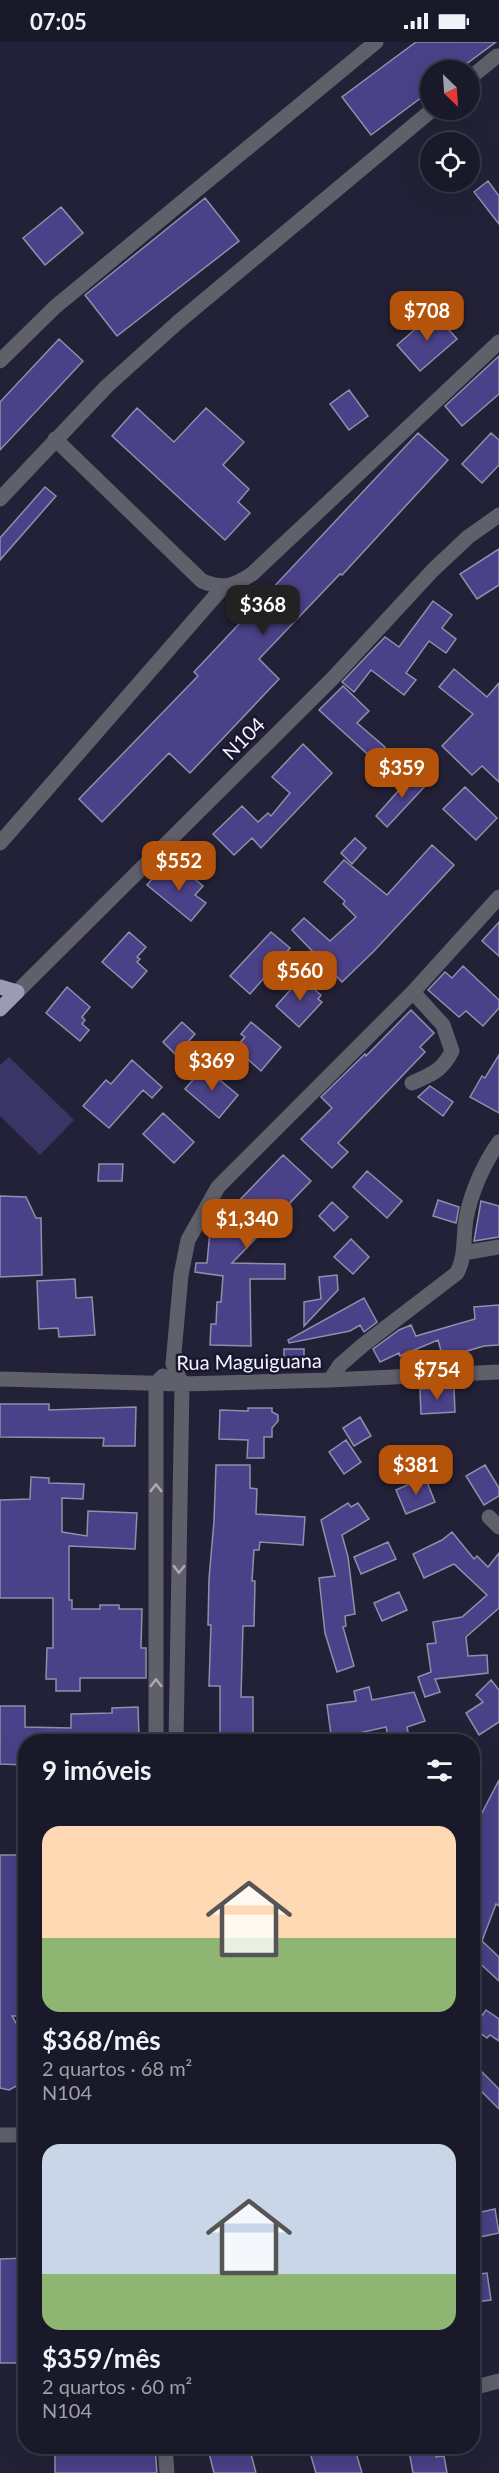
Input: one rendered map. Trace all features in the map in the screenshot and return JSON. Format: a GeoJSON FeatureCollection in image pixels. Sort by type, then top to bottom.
{"type":"FeatureCollection","features":[{"type":"Feature","properties":{"kind":"main road"},"geometry":{"type":"LineString","coordinates":[[0,987],[17,992]]}},
{"type":"Feature","properties":{"kind":"main road","name":"N104"},"geometry":{"type":"LineString","coordinates":[[0,1009],[17,992]]}},
{"type":"Feature","properties":{"kind":"street"},"geometry":{"type":"LineString","coordinates":[[354,42],[358,58]]}},
{"type":"Feature","properties":{"kind":"street"},"geometry":{"type":"LineString","coordinates":[[0,361],[55,307],[376,42]]}},
{"type":"Feature","properties":{"kind":"street"},"geometry":{"type":"LineString","coordinates":[[480,70],[497,56]]}},
{"type":"Feature","properties":{"kind":"street"},"geometry":{"type":"LineString","coordinates":[[0,499],[55,438],[107,386],[177,323],[420,120]]}},
{"type":"Feature","properties":{"kind":"street"},"geometry":{"type":"LineString","coordinates":[[55,438],[202,580],[215,586],[238,583],[252,574],[499,342]]}},
{"type":"Feature","properties":{"kind":"street","name":"N104"},"geometry":{"type":"LineString","coordinates":[[17,992],[333,678],[433,570],[468,537],[499,515]]}},
{"type":"Feature","properties":{"kind":"street"},"geometry":{"type":"LineString","coordinates":[[0,843],[224,586]]}},
{"type":"Feature","properties":{"kind":"street"},"geometry":{"type":"LineString","coordinates":[[176,1734],[182,1384],[173,1364],[181,1275],[188,1240],[218,1187],[412,992],[499,897]]}},
{"type":"Feature","properties":{"kind":"street"},"geometry":{"type":"LineString","coordinates":[[412,992],[443,1025],[452,1051],[445,1065],[434,1074],[412,1083]]}},
{"type":"Feature","properties":{"kind":"street"},"geometry":{"type":"LineString","coordinates":[[330,1380],[340,1365],[363,1345],[411,1307],[451,1281],[462,1263],[466,1218],[472,1198],[489,1156],[499,1142]]}},
{"type":"Feature","properties":{"kind":"street"},"geometry":{"type":"LineString","coordinates":[[463,1252],[499,1247]]}},
{"type":"Feature","properties":{"kind":"street"},"geometry":{"type":"LineString","coordinates":[[156,1734],[156,1383],[173,1364]]}},
{"type":"Feature","properties":{"kind":"street","name":"Rua Maguiguana"},"geometry":{"type":"LineString","coordinates":[[0,1379],[182,1384],[499,1372]]}},
{"type":"Feature","properties":{"kind":"street"},"geometry":{"type":"LineString","coordinates":[[0,2135],[18,2135]]}},
{"type":"Feature","properties":{"kind":"street"},"geometry":{"type":"LineString","coordinates":[[480,2386],[499,2381]]}},
{"type":"Feature","properties":{"kind":"street"},"geometry":{"type":"LineString","coordinates":[[167,2473],[169,2454]]}},
{"type":"Feature","properties":{"kind":"shaded area"},"geometry":{"type":"Polygon","coordinates":[[[9,1057],[74,1120],[40,1155],[0,1116],[0,1065],[9,1057]]]}},
{"type":"Feature","properties":{"kind":"building"},"geometry":{"type":"Polygon","coordinates":[[[416,42],[496,42],[472,60],[420,60],[420,98],[371,135],[342,97],[416,42]]]}},
{"type":"Feature","properties":{"kind":"building"},"geometry":{"type":"Polygon","coordinates":[[[488,181],[499,196],[499,224],[474,192],[480,192],[480,187],[488,181]]]}},
{"type":"Feature","properties":{"kind":"building"},"geometry":{"type":"Polygon","coordinates":[[[205,198],[239,241],[117,336],[85,295],[205,198]]]}},
{"type":"Feature","properties":{"kind":"building"},"geometry":{"type":"Polygon","coordinates":[[[61,207],[83,233],[45,265],[23,238],[61,207]]]}},
{"type":"Feature","properties":{"kind":"building"},"geometry":{"type":"Polygon","coordinates":[[[434,313],[457,339],[420,371],[397,345],[434,313]]]}},
{"type":"Feature","properties":{"kind":"building"},"geometry":{"type":"Polygon","coordinates":[[[59,339],[83,361],[0,450],[0,402],[59,339]]]}},
{"type":"Feature","properties":{"kind":"building"},"geometry":{"type":"Polygon","coordinates":[[[499,356],[499,394],[462,426],[445,406],[499,356]]]}},
{"type":"Feature","properties":{"kind":"building"},"geometry":{"type":"Polygon","coordinates":[[[349,390],[368,416],[349,430],[330,404],[349,390]]]}},
{"type":"Feature","properties":{"kind":"building"},"geometry":{"type":"Polygon","coordinates":[[[137,408],[174,442],[206,408],[244,442],[223,465],[249,489],[238,502],[250,513],[225,540],[112,436],[137,408]]]}},
{"type":"Feature","properties":{"kind":"building"},"geometry":{"type":"Polygon","coordinates":[[[418,433],[448,460],[342,575],[340,574],[259,659],[279,679],[190,773],[169,753],[102,822],[79,799],[198,676],[194,672],[418,433]]]}},
{"type":"Feature","properties":{"kind":"building"},"geometry":{"type":"Polygon","coordinates":[[[491,433],[499,440],[499,465],[482,483],[462,464],[491,433]]]}},
{"type":"Feature","properties":{"kind":"building"},"geometry":{"type":"Polygon","coordinates":[[[45,487],[56,496],[0,560],[0,538],[45,487]]]}},
{"type":"Feature","properties":{"kind":"building"},"geometry":{"type":"Polygon","coordinates":[[[499,549],[499,585],[477,599],[460,574],[499,549]]]}},
{"type":"Feature","properties":{"kind":"building"},"geometry":{"type":"Polygon","coordinates":[[[433,601],[452,615],[442,628],[456,639],[446,653],[429,641],[406,673],[416,680],[404,695],[371,670],[354,692],[342,682],[385,637],[399,647],[433,601]]]}},
{"type":"Feature","properties":{"kind":"building"},"geometry":{"type":"Polygon","coordinates":[[[454,669],[487,697],[499,683],[499,782],[482,766],[472,775],[442,746],[473,714],[439,687],[454,669]]]}},
{"type":"Feature","properties":{"kind":"building"},"geometry":{"type":"Polygon","coordinates":[[[343,686],[369,711],[357,723],[385,747],[374,760],[319,710],[343,686]]]}},
{"type":"Feature","properties":{"kind":"building"},"geometry":{"type":"Polygon","coordinates":[[[303,744],[332,773],[261,848],[252,838],[234,855],[213,834],[242,806],[258,822],[268,813],[271,816],[290,793],[272,777],[303,744]]]}},
{"type":"Feature","properties":{"kind":"building"},"geometry":{"type":"Polygon","coordinates":[[[415,772],[427,784],[387,827],[376,816],[415,772]]]}},
{"type":"Feature","properties":{"kind":"building"},"geometry":{"type":"Polygon","coordinates":[[[465,787],[497,818],[476,840],[443,809],[465,787]]]}},
{"type":"Feature","properties":{"kind":"building"},"geometry":{"type":"Polygon","coordinates":[[[355,838],[366,848],[352,864],[341,853],[355,838]]]}},
{"type":"Feature","properties":{"kind":"building"},"geometry":{"type":"Polygon","coordinates":[[[432,845],[454,865],[342,982],[292,930],[304,918],[330,941],[356,917],[343,904],[345,901],[324,882],[344,860],[387,895],[432,845]]]}},
{"type":"Feature","properties":{"kind":"building"},"geometry":{"type":"Polygon","coordinates":[[[161,868],[175,880],[184,870],[203,886],[195,895],[206,903],[191,921],[147,885],[161,868]]]}},
{"type":"Feature","properties":{"kind":"building"},"geometry":{"type":"Polygon","coordinates":[[[499,922],[499,956],[482,941],[499,922]]]}},
{"type":"Feature","properties":{"kind":"building"},"geometry":{"type":"Polygon","coordinates":[[[129,932],[146,947],[137,957],[140,959],[137,962],[147,971],[132,988],[102,962],[129,932]]]}},
{"type":"Feature","properties":{"kind":"building"},"geometry":{"type":"Polygon","coordinates":[[[271,932],[290,948],[250,994],[230,976],[271,932]]]}},
{"type":"Feature","properties":{"kind":"building"},"geometry":{"type":"Polygon","coordinates":[[[463,966],[499,1000],[499,1008],[483,1026],[466,1011],[459,1017],[428,990],[445,972],[452,978],[463,966]]]}},
{"type":"Feature","properties":{"kind":"building"},"geometry":{"type":"Polygon","coordinates":[[[301,978],[321,995],[318,999],[322,1002],[299,1027],[276,1006],[301,978]]]}},
{"type":"Feature","properties":{"kind":"building"},"geometry":{"type":"Polygon","coordinates":[[[67,987],[90,1007],[82,1017],[85,1020],[82,1024],[89,1030],[80,1041],[46,1013],[67,987]]]}},
{"type":"Feature","properties":{"kind":"building"},"geometry":{"type":"Polygon","coordinates":[[[411,1010],[434,1033],[420,1047],[425,1052],[338,1143],[348,1152],[332,1168],[301,1139],[332,1108],[321,1097],[411,1010]]]}},
{"type":"Feature","properties":{"kind":"building"},"geometry":{"type":"Polygon","coordinates":[[[182,1022],[195,1034],[176,1055],[163,1042],[182,1022]]]}},
{"type":"Feature","properties":{"kind":"building"},"geometry":{"type":"Polygon","coordinates":[[[251,1022],[281,1047],[261,1071],[235,1048],[245,1037],[241,1034],[251,1022]]]}},
{"type":"Feature","properties":{"kind":"building"},"geometry":{"type":"Polygon","coordinates":[[[499,1055],[499,1113],[470,1097],[482,1076],[485,1078],[499,1055]]]}},
{"type":"Feature","properties":{"kind":"building"},"geometry":{"type":"Polygon","coordinates":[[[132,1060],[162,1087],[152,1098],[143,1090],[109,1128],[83,1106],[106,1080],[111,1084],[132,1060]]]}},
{"type":"Feature","properties":{"kind":"building"},"geometry":{"type":"Polygon","coordinates":[[[204,1067],[238,1095],[219,1118],[185,1089],[204,1067]]]}},
{"type":"Feature","properties":{"kind":"building"},"geometry":{"type":"Polygon","coordinates":[[[430,1086],[453,1102],[443,1116],[418,1097],[430,1086]]]}},
{"type":"Feature","properties":{"kind":"building"},"geometry":{"type":"Polygon","coordinates":[[[163,1113],[194,1142],[174,1163],[143,1134],[163,1113]]]}},
{"type":"Feature","properties":{"kind":"building"},"geometry":{"type":"Polygon","coordinates":[[[283,1155],[311,1181],[232,1263],[285,1264],[285,1279],[250,1279],[251,1346],[210,1345],[211,1324],[216,1324],[217,1302],[221,1302],[223,1276],[195,1272],[196,1263],[207,1263],[210,1231],[283,1155]]]}},
{"type":"Feature","properties":{"kind":"building"},"geometry":{"type":"Polygon","coordinates":[[[99,1164],[123,1164],[122,1181],[98,1181],[99,1164]]]}},
{"type":"Feature","properties":{"kind":"building"},"geometry":{"type":"Polygon","coordinates":[[[367,1171],[402,1201],[387,1218],[353,1187],[367,1171]]]}},
{"type":"Feature","properties":{"kind":"building"},"geometry":{"type":"Polygon","coordinates":[[[0,1196],[26,1197],[36,1218],[41,1218],[42,1275],[0,1277],[0,1196]]]}},
{"type":"Feature","properties":{"kind":"building"},"geometry":{"type":"Polygon","coordinates":[[[438,1200],[459,1207],[456,1223],[433,1216],[438,1200]]]}},
{"type":"Feature","properties":{"kind":"building"},"geometry":{"type":"Polygon","coordinates":[[[481,1201],[499,1206],[499,1237],[474,1241],[481,1201]]]}},
{"type":"Feature","properties":{"kind":"building"},"geometry":{"type":"Polygon","coordinates":[[[332,1202],[348,1217],[334,1231],[319,1216],[332,1202]]]}},
{"type":"Feature","properties":{"kind":"building"},"geometry":{"type":"Polygon","coordinates":[[[351,1239],[369,1257],[353,1274],[334,1257],[351,1239]]]}},
{"type":"Feature","properties":{"kind":"building"},"geometry":{"type":"Polygon","coordinates":[[[337,1275],[338,1290],[304,1326],[304,1302],[321,1299],[319,1277],[337,1275]]]}},
{"type":"Feature","properties":{"kind":"building"},"geometry":{"type":"Polygon","coordinates":[[[75,1279],[76,1298],[92,1297],[95,1335],[59,1337],[58,1328],[39,1329],[37,1281],[75,1279]]]}},
{"type":"Feature","properties":{"kind":"building"},"geometry":{"type":"Polygon","coordinates":[[[364,1298],[377,1322],[364,1332],[360,1325],[350,1331],[289,1343],[288,1340],[364,1298]]]}},
{"type":"Feature","properties":{"kind":"building"},"geometry":{"type":"Polygon","coordinates":[[[499,1305],[499,1345],[484,1346],[443,1358],[438,1340],[380,1362],[373,1349],[399,1330],[411,1325],[416,1336],[475,1319],[474,1307],[499,1305]]]}},
{"type":"Feature","properties":{"kind":"building"},"geometry":{"type":"Polygon","coordinates":[[[284,1349],[304,1349],[304,1363],[284,1363],[284,1349]]]}},
{"type":"Feature","properties":{"kind":"building"},"geometry":{"type":"Polygon","coordinates":[[[454,1388],[455,1412],[421,1414],[420,1389],[454,1388]]]}},
{"type":"Feature","properties":{"kind":"building"},"geometry":{"type":"Polygon","coordinates":[[[0,1404],[49,1404],[49,1410],[136,1407],[135,1446],[103,1446],[104,1438],[0,1437],[0,1404]]]}},
{"type":"Feature","properties":{"kind":"building"},"geometry":{"type":"Polygon","coordinates":[[[248,1408],[272,1408],[272,1412],[278,1415],[278,1421],[272,1428],[272,1437],[264,1437],[264,1458],[247,1458],[248,1440],[219,1439],[220,1410],[248,1411],[248,1408]]]}},
{"type":"Feature","properties":{"kind":"building"},"geometry":{"type":"Polygon","coordinates":[[[360,1417],[371,1436],[354,1446],[343,1428],[360,1417]]]}},
{"type":"Feature","properties":{"kind":"building"},"geometry":{"type":"Polygon","coordinates":[[[346,1440],[361,1462],[344,1474],[329,1452],[346,1440]]]}},
{"type":"Feature","properties":{"kind":"building"},"geometry":{"type":"Polygon","coordinates":[[[216,1465],[250,1465],[250,1488],[257,1489],[256,1514],[305,1517],[303,1545],[260,1542],[259,1550],[254,1550],[252,1581],[255,1581],[254,1626],[243,1626],[241,1697],[253,1697],[253,1734],[220,1734],[220,1686],[209,1686],[211,1625],[208,1625],[209,1579],[216,1465]]]}},
{"type":"Feature","properties":{"kind":"building"},"geometry":{"type":"Polygon","coordinates":[[[485,1465],[499,1488],[499,1496],[484,1505],[466,1476],[485,1465]]]}},
{"type":"Feature","properties":{"kind":"building"},"geometry":{"type":"Polygon","coordinates":[[[31,1477],[49,1478],[49,1483],[84,1484],[83,1499],[62,1498],[62,1532],[87,1536],[88,1511],[137,1513],[135,1549],[69,1546],[69,1600],[72,1600],[72,1609],[100,1609],[100,1605],[119,1605],[119,1609],[142,1609],[141,1648],[146,1648],[146,1678],[80,1678],[80,1691],[56,1691],[56,1679],[46,1679],[47,1648],[53,1648],[53,1598],[0,1598],[0,1500],[30,1499],[31,1477]]]}},
{"type":"Feature","properties":{"kind":"building"},"geometry":{"type":"Polygon","coordinates":[[[425,1477],[435,1502],[406,1514],[396,1490],[425,1477]]]}},
{"type":"Feature","properties":{"kind":"building"},"geometry":{"type":"Polygon","coordinates":[[[348,1503],[351,1507],[358,1503],[369,1519],[342,1535],[348,1557],[355,1614],[345,1616],[346,1626],[343,1627],[354,1666],[337,1672],[325,1633],[319,1578],[335,1576],[321,1520],[348,1503]]]}},
{"type":"Feature","properties":{"kind":"building"},"geometry":{"type":"Polygon","coordinates":[[[452,1532],[474,1559],[477,1556],[488,1567],[499,1553],[499,1608],[466,1637],[468,1656],[487,1655],[488,1673],[435,1679],[440,1692],[425,1697],[418,1677],[431,1672],[427,1644],[436,1643],[433,1622],[462,1617],[487,1595],[454,1564],[424,1578],[413,1554],[442,1540],[452,1532]]]}},
{"type":"Feature","properties":{"kind":"building"},"geometry":{"type":"Polygon","coordinates":[[[388,1542],[396,1559],[361,1574],[354,1557],[388,1542]]]}},
{"type":"Feature","properties":{"kind":"building"},"geometry":{"type":"Polygon","coordinates":[[[399,1592],[407,1610],[382,1621],[374,1603],[399,1592]]]}},
{"type":"Feature","properties":{"kind":"building"},"geometry":{"type":"Polygon","coordinates":[[[491,1680],[499,1690],[499,1722],[480,1734],[466,1713],[483,1702],[476,1695],[491,1680]]]}},
{"type":"Feature","properties":{"kind":"building"},"geometry":{"type":"Polygon","coordinates":[[[369,1687],[372,1700],[414,1692],[425,1721],[407,1727],[408,1734],[387,1734],[386,1727],[359,1734],[331,1734],[327,1705],[356,1701],[354,1691],[369,1687]]]}},
{"type":"Feature","properties":{"kind":"building"},"geometry":{"type":"Polygon","coordinates":[[[0,1706],[25,1706],[25,1727],[71,1728],[71,1714],[112,1713],[112,1708],[138,1707],[139,1734],[18,1734],[18,1765],[0,1764],[0,1706]]]}},
{"type":"Feature","properties":{"kind":"building"},"geometry":{"type":"Polygon","coordinates":[[[499,1780],[499,1906],[496,1904],[482,1941],[499,1957],[499,1981],[480,1964],[480,1817],[499,1780]]]}},
{"type":"Feature","properties":{"kind":"building"},"geometry":{"type":"Polygon","coordinates":[[[0,1855],[18,1855],[18,2016],[12,2016],[18,2026],[18,2085],[9,2090],[0,2088],[0,1855]]]}},
{"type":"Feature","properties":{"kind":"building"},"geometry":{"type":"Polygon","coordinates":[[[486,2010],[499,2019],[499,2041],[490,2035],[487,2038],[480,2033],[480,2018],[486,2010]]]}},
{"type":"Feature","properties":{"kind":"building"},"geometry":{"type":"Polygon","coordinates":[[[480,2070],[499,2089],[499,2109],[480,2090],[480,2070]]]}},
{"type":"Feature","properties":{"kind":"building"},"geometry":{"type":"Polygon","coordinates":[[[495,2209],[499,2233],[480,2237],[480,2212],[495,2209]]]}},
{"type":"Feature","properties":{"kind":"building"},"geometry":{"type":"Polygon","coordinates":[[[18,2258],[18,2363],[0,2363],[0,2259],[18,2258]]]}},
{"type":"Feature","properties":{"kind":"building"},"geometry":{"type":"Polygon","coordinates":[[[487,2273],[491,2300],[480,2301],[480,2274],[487,2273]]]}},
{"type":"Feature","properties":{"kind":"building"},"geometry":{"type":"Polygon","coordinates":[[[55,2454],[156,2454],[157,2473],[55,2473],[55,2454]]]}},
{"type":"Feature","properties":{"kind":"building"},"geometry":{"type":"Polygon","coordinates":[[[209,2454],[251,2454],[256,2473],[214,2473],[209,2454]]]}},
{"type":"Feature","properties":{"kind":"building"},"geometry":{"type":"Polygon","coordinates":[[[310,2454],[356,2454],[362,2473],[316,2473],[310,2454]]]}},
{"type":"Feature","properties":{"kind":"building"},"geometry":{"type":"Polygon","coordinates":[[[409,2454],[444,2456],[447,2473],[413,2473],[409,2454]]]}}]}
